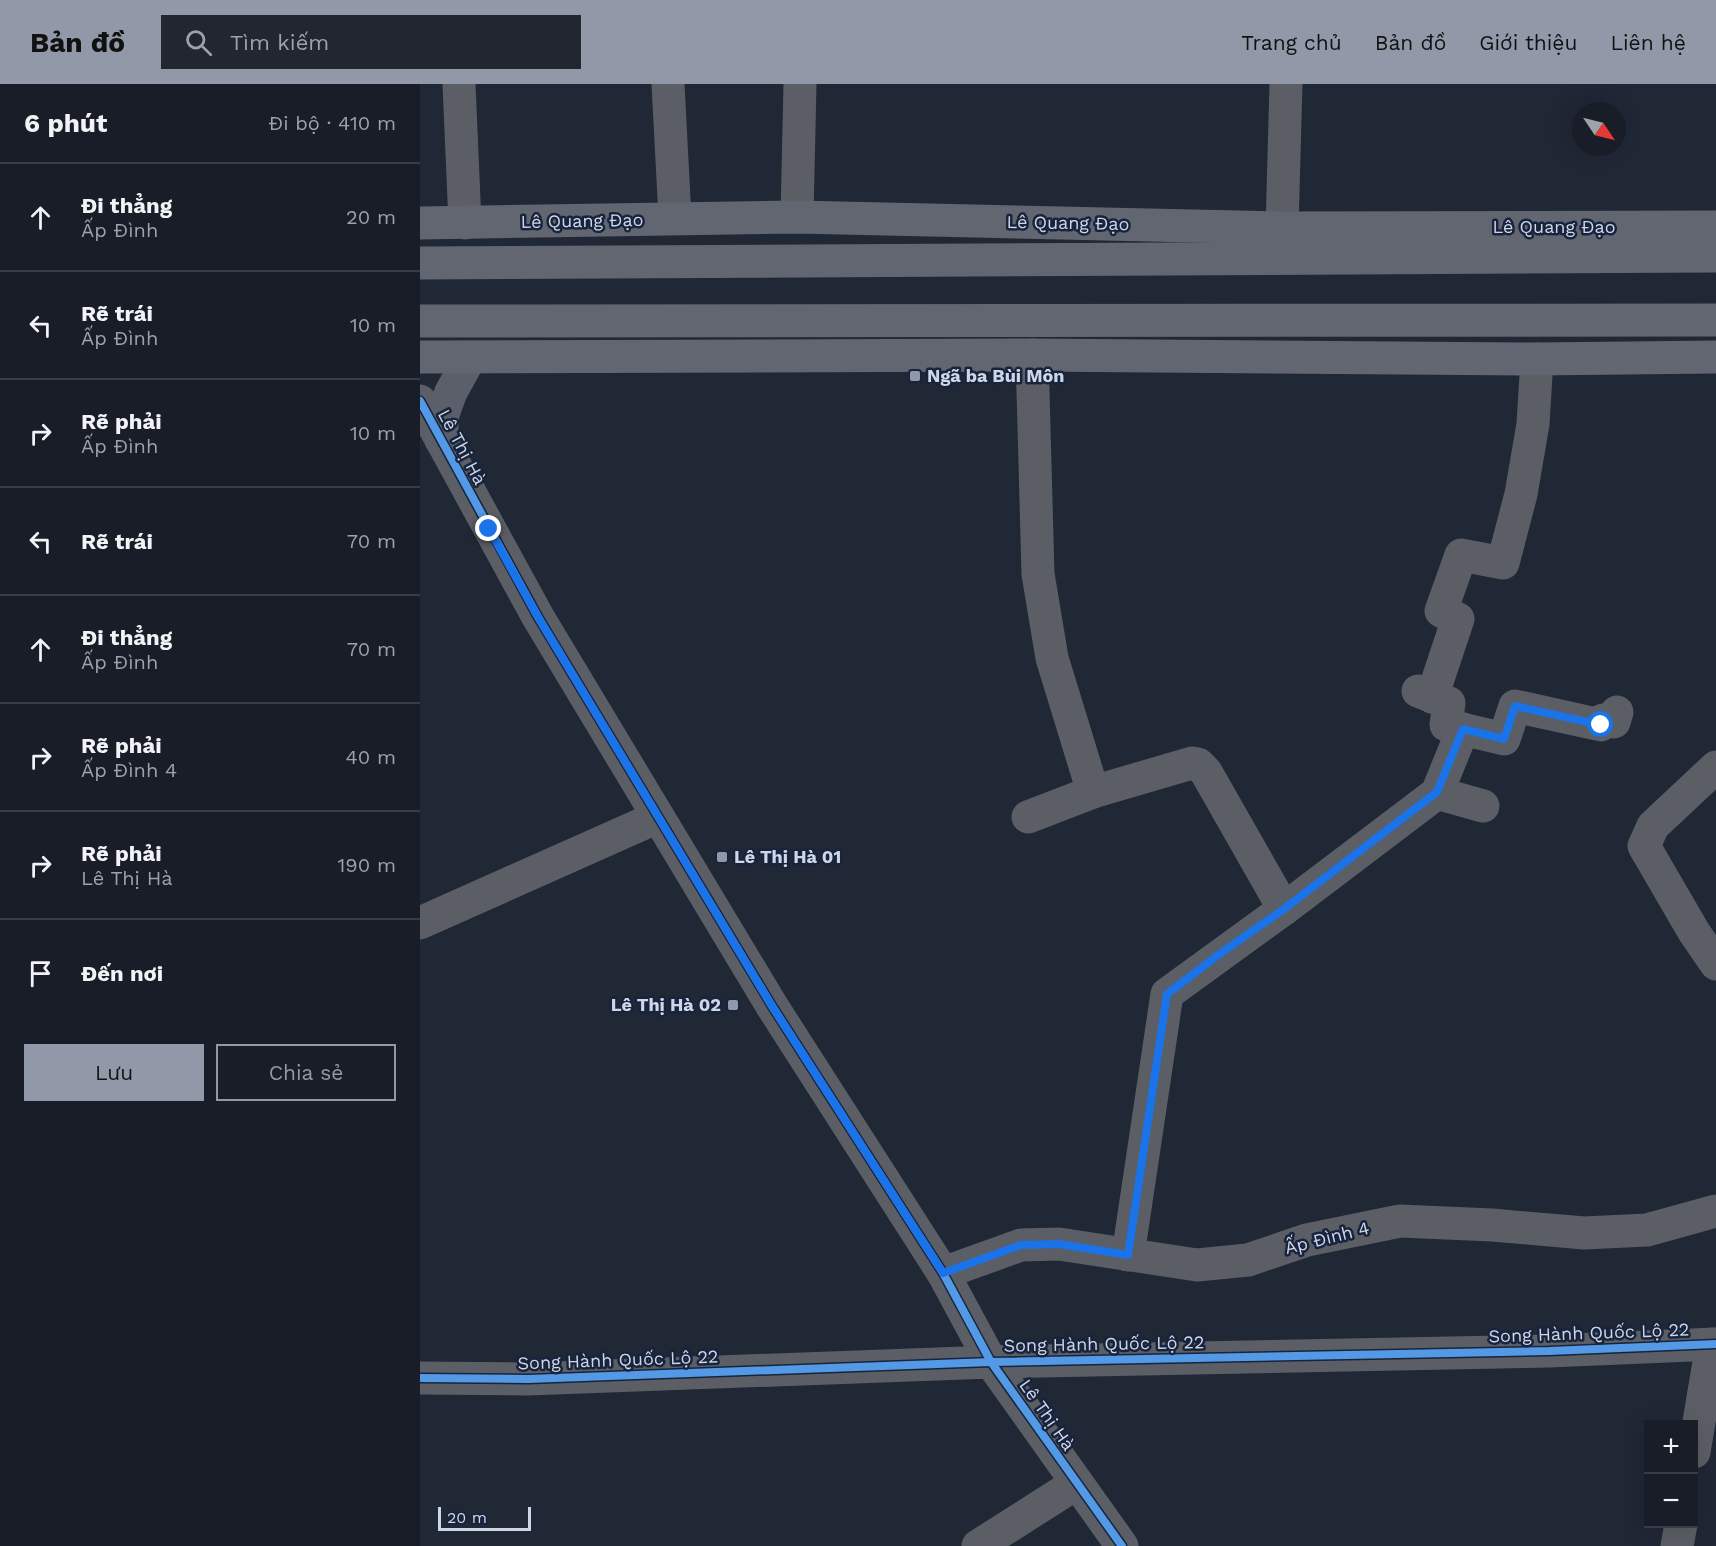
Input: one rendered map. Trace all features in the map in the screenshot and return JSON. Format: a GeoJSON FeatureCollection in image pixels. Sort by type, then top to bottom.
{"type":"FeatureCollection","features":[{"type":"Feature","properties":{"kind":"highway","name":"Lê Quang Đạo"},"geometry":{"type":"LineString","coordinates":[[420,223],[797,217],[1282,228],[1716,227]]}},
{"type":"Feature","properties":{"kind":"highway","name":"Lê Quang Đạo"},"geometry":{"type":"LineString","coordinates":[[420,263],[1716,256]]}},
{"type":"Feature","properties":{"kind":"highway"},"geometry":{"type":"LineString","coordinates":[[420,321],[1716,320]]}},
{"type":"Feature","properties":{"kind":"highway"},"geometry":{"type":"LineString","coordinates":[[420,357],[1032,355],[1537,359],[1716,357]]}},
{"type":"Feature","properties":{"kind":"main road"},"geometry":{"type":"LineString","coordinates":[[441,440],[443,414],[451,392],[470,358]]}},
{"type":"Feature","properties":{"kind":"street"},"geometry":{"type":"LineString","coordinates":[[459,84],[465,223]]}},
{"type":"Feature","properties":{"kind":"street"},"geometry":{"type":"LineString","coordinates":[[668,84],[675,218]]}},
{"type":"Feature","properties":{"kind":"street"},"geometry":{"type":"LineString","coordinates":[[797,217],[800,84]]}},
{"type":"Feature","properties":{"kind":"street"},"geometry":{"type":"LineString","coordinates":[[1282,228],[1286,84]]}},
{"type":"Feature","properties":{"kind":"street"},"geometry":{"type":"LineString","coordinates":[[1032,355],[1038,574],[1052,658],[1093,792]]}},
{"type":"Feature","properties":{"kind":"street"},"geometry":{"type":"LineString","coordinates":[[1537,359],[1533,424],[1521,494],[1503,563],[1461,555],[1441,611],[1458,619],[1424,694],[1449,703],[1446,725],[1504,739],[1515,706],[1601,725],[1603,720],[1614,722],[1617,712]]}},
{"type":"Feature","properties":{"kind":"street","name":"Lê Thị Hà"},"geometry":{"type":"LineString","coordinates":[[420,401],[538,617],[772,1006],[943,1273],[991,1362],[1122,1546]]}},
{"type":"Feature","properties":{"kind":"street"},"geometry":{"type":"LineString","coordinates":[[1128,1255],[1167,994],[1284,909],[1437,792],[1463,729]]}},
{"type":"Feature","properties":{"kind":"street"},"geometry":{"type":"LineString","coordinates":[[1028,817],[1093,792],[1192,763],[1198,764],[1206,772],[1284,909]]}},
{"type":"Feature","properties":{"kind":"street"},"geometry":{"type":"LineString","coordinates":[[1716,767],[1653,826],[1644,846],[1694,932],[1716,964]]}},
{"type":"Feature","properties":{"kind":"street"},"geometry":{"type":"LineString","coordinates":[[1437,792],[1483,806]]}},
{"type":"Feature","properties":{"kind":"street"},"geometry":{"type":"LineString","coordinates":[[420,923],[658,817]]}},
{"type":"Feature","properties":{"kind":"street","name":"Ấp Đình 4"},"geometry":{"type":"LineString","coordinates":[[943,1273],[1021,1245],[1059,1244],[1197,1265],[1248,1260],[1307,1240],[1400,1221],[1491,1225],[1584,1233],[1647,1230],[1716,1211]]}},
{"type":"Feature","properties":{"kind":"street"},"geometry":{"type":"LineString","coordinates":[[1698,1430],[1714,1344]]}},
{"type":"Feature","properties":{"kind":"street","name":"Song Hành Quốc Lộ 22"},"geometry":{"type":"LineString","coordinates":[[420,1378],[528,1379],[991,1362],[1525,1351],[1714,1344]]}},
{"type":"Feature","properties":{"kind":"street"},"geometry":{"type":"LineString","coordinates":[[978,1546],[1077,1483]]}},
{"type":"Feature","properties":{"kind":"street"},"geometry":{"type":"LineString","coordinates":[[1677,1546],[1680,1528]]}},
{"type":"Feature","properties":{"kind":"cycle path"},"geometry":{"type":"LineString","coordinates":[[420,401],[538,617],[772,1006],[943,1273],[991,1362],[1122,1546]]}},
{"type":"Feature","properties":{"kind":"cycle path"},"geometry":{"type":"LineString","coordinates":[[420,1378],[528,1379],[991,1362],[1549,1351],[1716,1344]]}},
{"type":"Feature","properties":{"kind":"place","name":"Ngã ba Bùi Môn"},"geometry":{"type":"Point","coordinates":[915,376]}},
{"type":"Feature","properties":{"kind":"place","name":"Lê Thị Hà 01"},"geometry":{"type":"Point","coordinates":[722,857]}},
{"type":"Feature","properties":{"kind":"place","name":"Lê Thị Hà 02"},"geometry":{"type":"Point","coordinates":[733,1005]}},
{"type":"Feature","properties":{"kind":"route"},"geometry":{"type":"LineString","coordinates":[[489,529],[538,617],[772,1006],[943,1273],[1021,1245],[1059,1244],[1128,1255],[1167,994],[1284,909],[1437,792],[1463,729],[1504,739],[1515,706],[1601,725]]}}]}
